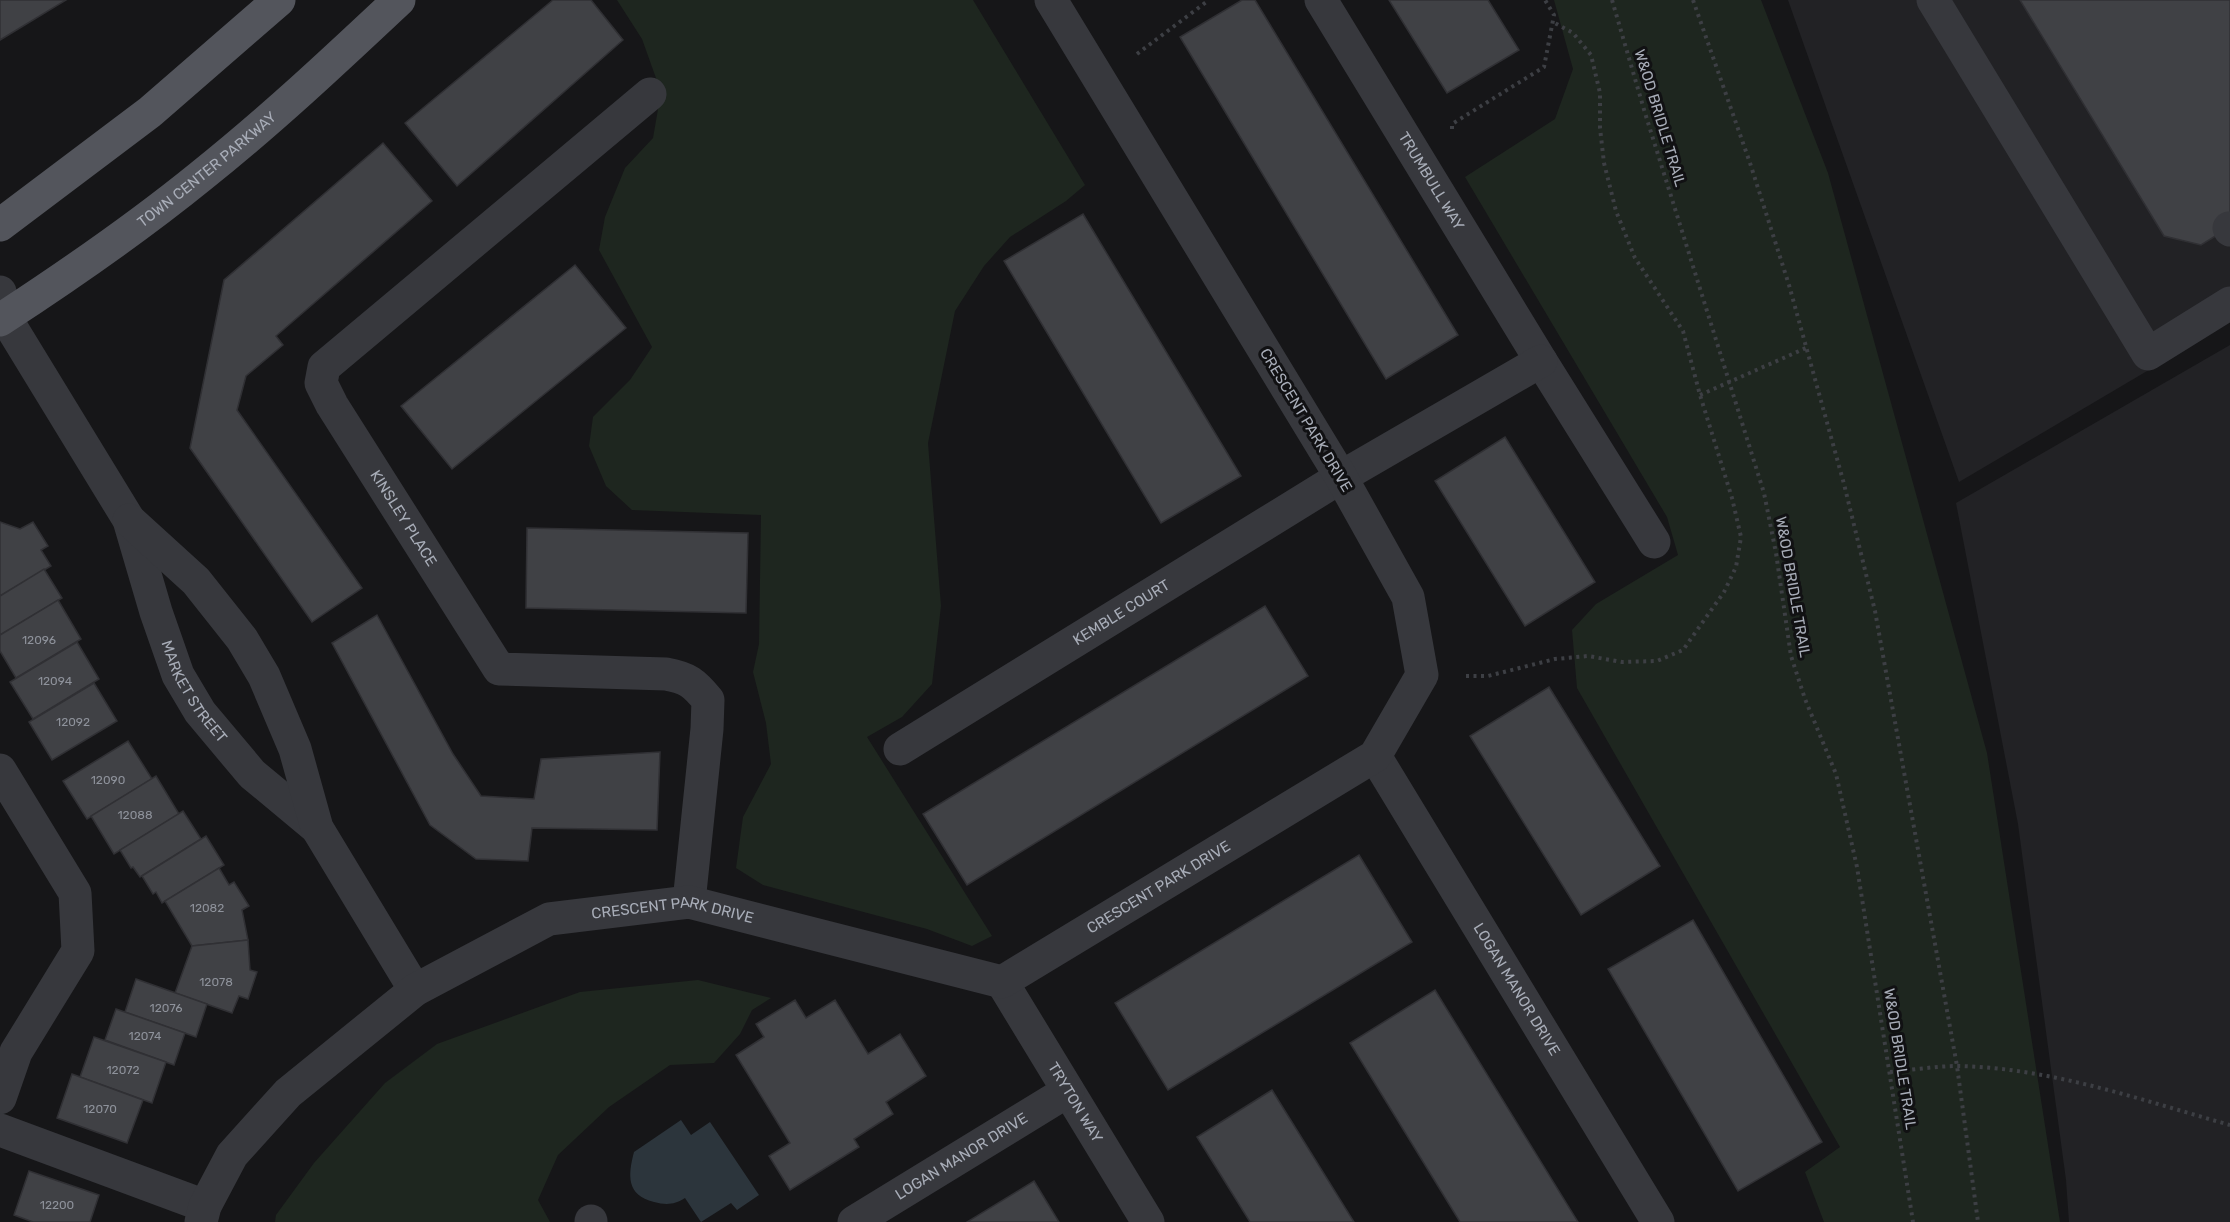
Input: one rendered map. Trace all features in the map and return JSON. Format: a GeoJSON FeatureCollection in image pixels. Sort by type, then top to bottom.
{"type":"FeatureCollection","features":[{"type":"Feature","properties":{"kind":"main road"},"geometry":{"type":"LineString","coordinates":[[0,225],[150,112],[279,0]]}},
{"type":"Feature","properties":{"kind":"main road","name":"TOWN CENTER PARKWAY"},"geometry":{"type":"LineString","coordinates":[[1,310],[70,273],[200,177],[280,110],[399,0]]}},
{"type":"Feature","properties":{"kind":"street","name":"CRESCENT PARK DRIVE"},"geometry":{"type":"LineString","coordinates":[[203,1214],[232,1155],[288,1093],[415,990],[549,919],[689,902],[1002,982],[1375,756],[1422,675],[1408,597],[1341,477],[1051,0]]}},
{"type":"Feature","properties":{"kind":"street","name":"TRUMBULL WAY"},"geometry":{"type":"LineString","coordinates":[[1321,0],[1654,542]]}},
{"type":"Feature","properties":{"kind":"street"},"geometry":{"type":"LineString","coordinates":[[1933,0],[2148,354],[2230,303]]}},
{"type":"Feature","properties":{"kind":"street","name":"KINSLEY PLACE"},"geometry":{"type":"LineString","coordinates":[[650,94],[324,367],[321,383],[332,405],[499,669],[666,674],[684,677],[696,686],[708,700],[689,902]]}},
{"type":"Feature","properties":{"kind":"street","name":"MARKET STREET"},"geometry":{"type":"LineString","coordinates":[[1,310],[129,520],[156,612],[178,675],[200,712],[252,774],[317,828]]}},
{"type":"Feature","properties":{"kind":"street"},"geometry":{"type":"LineString","coordinates":[[1341,477],[1541,361]]}},
{"type":"Feature","properties":{"kind":"street","name":"KEMBLE COURT"},"geometry":{"type":"LineString","coordinates":[[900,749],[1341,477]]}},
{"type":"Feature","properties":{"kind":"street","name":"MARKET STREET"},"geometry":{"type":"LineString","coordinates":[[129,520],[196,581],[242,639],[264,676],[295,749],[317,828],[415,990]]}},
{"type":"Feature","properties":{"kind":"street","name":"LOGAN MANOR DRIVE"},"geometry":{"type":"LineString","coordinates":[[1375,756],[1658,1222]]}},
{"type":"Feature","properties":{"kind":"street"},"geometry":{"type":"LineString","coordinates":[[0,770],[75,894],[78,951],[16,1052],[0,1098]]}},
{"type":"Feature","properties":{"kind":"street","name":"TRYTON WAY"},"geometry":{"type":"LineString","coordinates":[[1002,982],[1148,1222]]}},
{"type":"Feature","properties":{"kind":"street","name":"LOGAN MANOR DRIVE"},"geometry":{"type":"LineString","coordinates":[[854,1222],[1068,1091]]}},
{"type":"Feature","properties":{"kind":"street"},"geometry":{"type":"LineString","coordinates":[[0,1130],[203,1214]]}},
{"type":"Feature","properties":{"kind":"path"},"geometry":{"type":"LineString","coordinates":[[1137,54],[1209,0]]}},
{"type":"Feature","properties":{"kind":"path"},"geometry":{"type":"LineString","coordinates":[[1452,129],[1452,124],[1544,67],[1554,15],[1545,0]]}},
{"type":"Feature","properties":{"kind":"path","name":"W&OD BRIDLE TRAIL"},"geometry":{"type":"LineString","coordinates":[[1611,0],[1764,493],[1776,553],[1791,656],[1805,699],[1836,774],[1857,867],[1913,1222]]}},
{"type":"Feature","properties":{"kind":"path"},"geometry":{"type":"LineString","coordinates":[[1692,0],[1750,163],[1789,285],[1844,484],[1875,611],[1958,1066],[1978,1222]]}},
{"type":"Feature","properties":{"kind":"path"},"geometry":{"type":"LineString","coordinates":[[1466,676],[1488,676],[1555,659],[1588,656],[1623,662],[1657,661],[1683,650],[1724,592],[1736,567],[1741,537],[1732,498],[1683,331],[1635,258],[1616,211],[1604,163],[1599,93],[1591,55],[1573,33],[1553,22]]}},
{"type":"Feature","properties":{"kind":"path"},"geometry":{"type":"LineString","coordinates":[[1700,395],[1806,348]]}},
{"type":"Feature","properties":{"kind":"path"},"geometry":{"type":"LineString","coordinates":[[1890,1072],[1958,1066],[2060,1077],[2230,1125]]}},
{"type":"Feature","properties":{"kind":"shaded area"},"geometry":{"type":"Polygon","coordinates":[[[617,0],[973,0],[1085,185],[1066,201],[1010,237],[984,266],[955,311],[928,443],[941,606],[932,684],[902,717],[867,737],[992,936],[972,946],[927,929],[763,885],[736,868],[743,817],[771,764],[766,723],[753,672],[759,644],[761,515],[632,510],[606,486],[589,446],[593,417],[630,380],[652,347],[599,250],[605,217],[625,168],[653,138],[661,92],[642,39],[617,0]]]}},
{"type":"Feature","properties":{"kind":"shaded area"},"geometry":{"type":"Polygon","coordinates":[[[1554,0],[1761,0],[1828,173],[1987,753],[2060,1222],[1824,1222],[1805,1172],[1840,1147],[1577,688],[1572,630],[1596,604],[1678,555],[1667,517],[1465,177],[1555,119],[1573,69],[1554,0]]]}},
{"type":"Feature","properties":{"kind":"shaded area"},"geometry":{"type":"Polygon","coordinates":[[[1788,0],[2230,0],[2230,322],[1959,482],[1788,0]]]}},
{"type":"Feature","properties":{"kind":"shaded area"},"geometry":{"type":"Polygon","coordinates":[[[2230,345],[2230,1222],[2069,1222],[2066,1180],[2018,824],[1956,503],[2230,345]]]}},
{"type":"Feature","properties":{"kind":"shaded area"},"geometry":{"type":"Polygon","coordinates":[[[698,980],[771,998],[752,1010],[740,1034],[714,1063],[670,1065],[609,1107],[558,1155],[538,1200],[550,1222],[275,1222],[276,1215],[314,1163],[385,1083],[437,1044],[580,992],[698,980]]]}},
{"type":"Feature","properties":{"kind":"shaded area"},"geometry":{"type":"Polygon","coordinates":[[[681,1120],[691,1135],[710,1122],[759,1195],[737,1210],[731,1203],[701,1222],[685,1198],[674,1203],[662,1204],[645,1199],[638,1194],[631,1183],[630,1176],[634,1152],[681,1120]]]}},
{"type":"Feature","properties":{"kind":"building"},"geometry":{"type":"Polygon","coordinates":[[[0,0],[66,0],[0,40],[0,0]]]}},
{"type":"Feature","properties":{"kind":"building"},"geometry":{"type":"Polygon","coordinates":[[[553,0],[591,0],[623,40],[457,186],[405,123],[553,0]]]}},
{"type":"Feature","properties":{"kind":"building"},"geometry":{"type":"Polygon","coordinates":[[[1242,0],[1255,0],[1458,335],[1386,379],[1180,37],[1242,0]]]}},
{"type":"Feature","properties":{"kind":"building"},"geometry":{"type":"Polygon","coordinates":[[[1389,0],[1488,0],[1519,50],[1447,93],[1389,0]]]}},
{"type":"Feature","properties":{"kind":"building"},"geometry":{"type":"Polygon","coordinates":[[[2020,0],[2230,0],[2230,227],[2201,245],[2164,236],[2020,0]]]}},
{"type":"Feature","properties":{"kind":"building"},"geometry":{"type":"Polygon","coordinates":[[[383,143],[432,201],[276,336],[283,345],[246,376],[237,410],[362,588],[312,622],[190,448],[224,280],[383,143]]]}},
{"type":"Feature","properties":{"kind":"building"},"geometry":{"type":"Polygon","coordinates":[[[1083,214],[1241,476],[1161,523],[1004,261],[1083,214]]]}},
{"type":"Feature","properties":{"kind":"building"},"geometry":{"type":"Polygon","coordinates":[[[575,265],[626,328],[452,469],[401,406],[575,265]]]}},
{"type":"Feature","properties":{"kind":"building"},"geometry":{"type":"Polygon","coordinates":[[[1505,437],[1595,582],[1525,626],[1435,481],[1505,437]]]}},
{"type":"Feature","properties":{"kind":"building"},"geometry":{"type":"Polygon","coordinates":[[[0,522],[20,529],[33,522],[48,546],[41,550],[51,566],[0,596],[0,522]]]}},
{"type":"Feature","properties":{"kind":"building"},"geometry":{"type":"Polygon","coordinates":[[[527,528],[748,533],[746,613],[526,608],[527,528]]]}},
{"type":"Feature","properties":{"kind":"building"},"geometry":{"type":"Polygon","coordinates":[[[44,569],[62,598],[0,635],[0,596],[44,569]]]}},
{"type":"Feature","properties":{"kind":"building"},"geometry":{"type":"Polygon","coordinates":[[[58,600],[81,639],[16,678],[0,651],[0,635],[58,600]]]}},
{"type":"Feature","properties":{"kind":"building"},"geometry":{"type":"Polygon","coordinates":[[[1265,606],[1308,676],[967,885],[923,814],[1265,606]]]}},
{"type":"Feature","properties":{"kind":"building"},"geometry":{"type":"Polygon","coordinates":[[[377,615],[453,754],[481,796],[534,799],[541,759],[660,752],[657,830],[532,828],[528,861],[476,859],[430,825],[332,643],[377,615]]]}},
{"type":"Feature","properties":{"kind":"building"},"geometry":{"type":"Polygon","coordinates":[[[77,642],[99,679],[33,719],[10,682],[77,642]]]}},
{"type":"Feature","properties":{"kind":"building"},"geometry":{"type":"Polygon","coordinates":[[[94,683],[117,721],[52,760],[29,722],[94,683]]]}},
{"type":"Feature","properties":{"kind":"building"},"geometry":{"type":"Polygon","coordinates":[[[1549,687],[1660,866],[1581,915],[1470,736],[1549,687]]]}},
{"type":"Feature","properties":{"kind":"building"},"geometry":{"type":"Polygon","coordinates":[[[128,741],[152,779],[87,819],[63,781],[128,741]]]}},
{"type":"Feature","properties":{"kind":"building"},"geometry":{"type":"Polygon","coordinates":[[[156,776],[179,814],[114,854],[91,816],[156,776]]]}},
{"type":"Feature","properties":{"kind":"building"},"geometry":{"type":"Polygon","coordinates":[[[183,811],[201,839],[140,877],[133,867],[131,868],[120,850],[183,811]]]}},
{"type":"Feature","properties":{"kind":"building"},"geometry":{"type":"Polygon","coordinates":[[[206,836],[224,865],[162,903],[156,892],[153,894],[142,876],[206,836]]]}},
{"type":"Feature","properties":{"kind":"building"},"geometry":{"type":"Polygon","coordinates":[[[1359,855],[1412,942],[1168,1090],[1115,1003],[1359,855]]]}},
{"type":"Feature","properties":{"kind":"building"},"geometry":{"type":"Polygon","coordinates":[[[219,868],[229,885],[234,882],[249,906],[242,910],[248,940],[192,946],[165,901],[219,868]]]}},
{"type":"Feature","properties":{"kind":"building"},"geometry":{"type":"Polygon","coordinates":[[[1693,920],[1822,1142],[1738,1191],[1608,969],[1693,920]]]}},
{"type":"Feature","properties":{"kind":"building"},"geometry":{"type":"Polygon","coordinates":[[[248,940],[250,970],[257,972],[248,999],[239,996],[232,1013],[175,993],[192,946],[248,940]]]}},
{"type":"Feature","properties":{"kind":"building"},"geometry":{"type":"Polygon","coordinates":[[[136,979],[207,1004],[196,1037],[125,1012],[136,979]]]}},
{"type":"Feature","properties":{"kind":"building"},"geometry":{"type":"Polygon","coordinates":[[[1435,990],[1578,1222],[1460,1222],[1350,1043],[1435,990]]]}},
{"type":"Feature","properties":{"kind":"building"},"geometry":{"type":"Polygon","coordinates":[[[795,1000],[806,1018],[835,1000],[868,1054],[900,1034],[926,1076],[886,1102],[893,1114],[854,1139],[859,1147],[790,1190],[769,1156],[790,1143],[736,1055],[764,1037],[756,1024],[795,1000]]]}},
{"type":"Feature","properties":{"kind":"building"},"geometry":{"type":"Polygon","coordinates":[[[116,1009],[185,1033],[174,1065],[105,1040],[116,1009]]]}},
{"type":"Feature","properties":{"kind":"building"},"geometry":{"type":"Polygon","coordinates":[[[94,1037],[166,1062],[152,1103],[80,1077],[94,1037]]]}},
{"type":"Feature","properties":{"kind":"building"},"geometry":{"type":"Polygon","coordinates":[[[72,1074],[143,1100],[127,1143],[57,1118],[72,1074]]]}},
{"type":"Feature","properties":{"kind":"building"},"geometry":{"type":"Polygon","coordinates":[[[1272,1090],[1354,1222],[1250,1222],[1197,1137],[1272,1090]]]}},
{"type":"Feature","properties":{"kind":"building"},"geometry":{"type":"Polygon","coordinates":[[[29,1171],[99,1195],[90,1222],[33,1222],[14,1215],[29,1171]]]}},
{"type":"Feature","properties":{"kind":"building"},"geometry":{"type":"Polygon","coordinates":[[[1034,1181],[1059,1222],[967,1222],[1034,1181]]]}}]}
